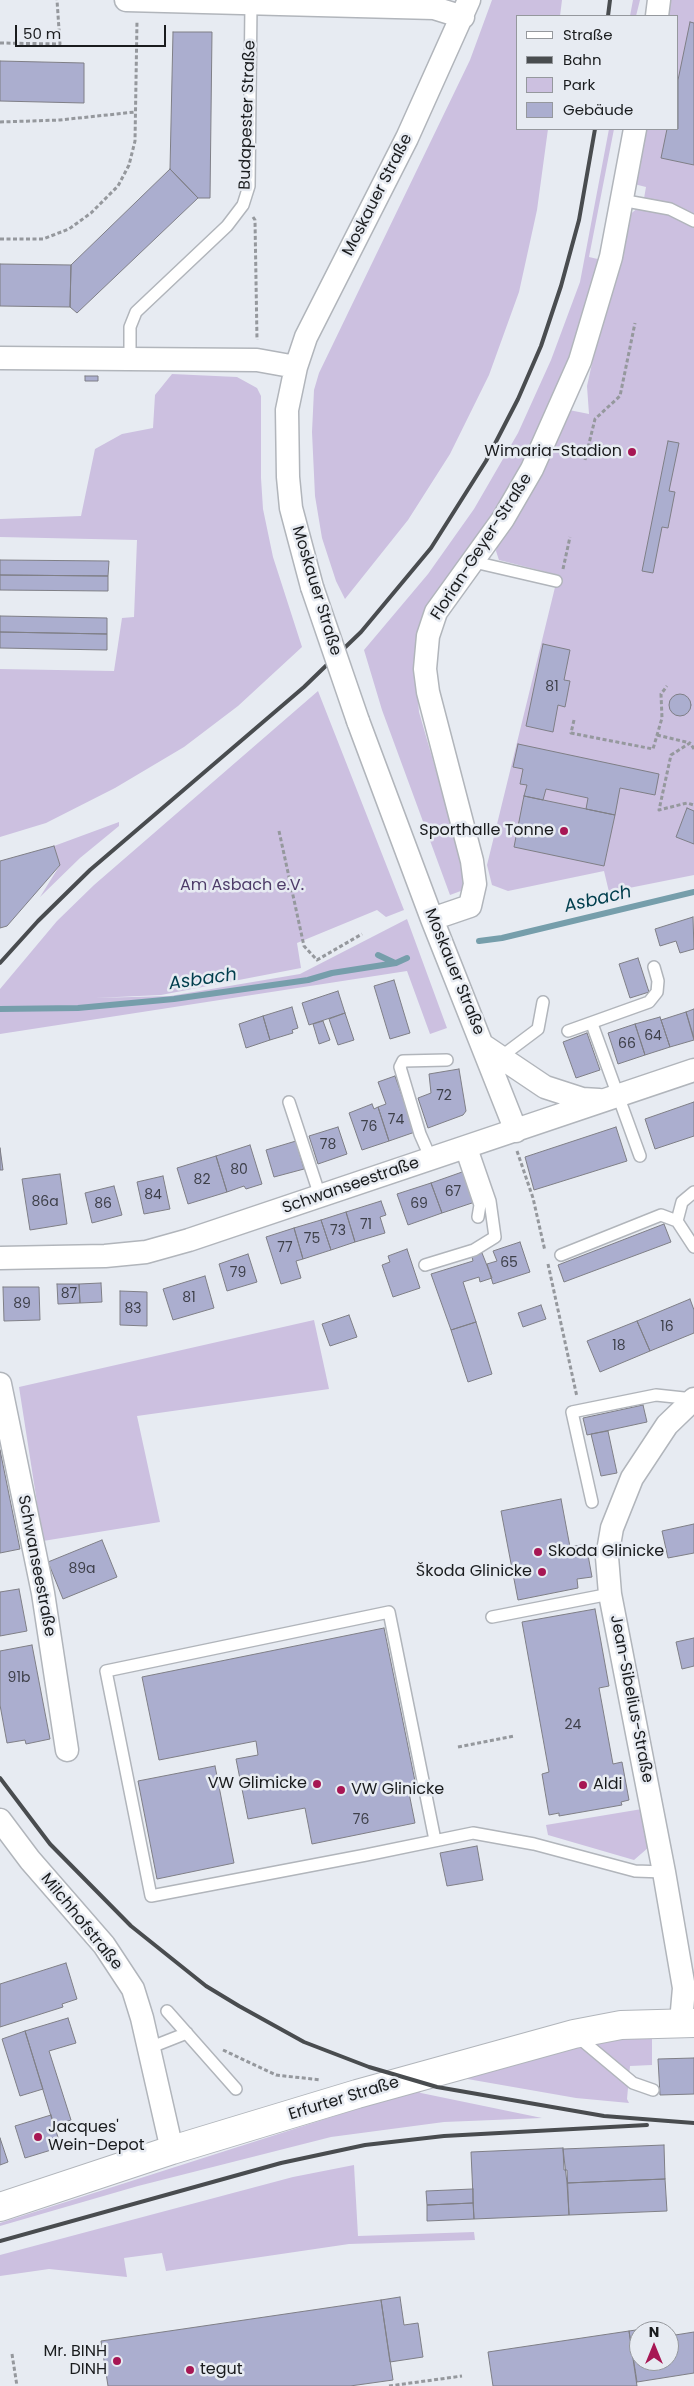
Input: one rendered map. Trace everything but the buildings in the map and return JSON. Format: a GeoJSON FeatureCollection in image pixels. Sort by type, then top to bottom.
{"type":"FeatureCollection","features":[{"type":"Feature","properties":{"kind":"street"},"geometry":{"type":"LineString","coordinates":[[126,0],[466,8]]}},
{"type":"Feature","properties":{"kind":"street"},"geometry":{"type":"LineString","coordinates":[[657,15],[659,0]]}},
{"type":"Feature","properties":{"kind":"street","name":"Moskauer Straße"},"geometry":{"type":"LineString","coordinates":[[466,8],[407,138],[306,337],[296,367],[287,410],[288,477],[291,508],[312,587],[358,721],[432,919],[493,1051],[516,1130]]}},
{"type":"Feature","properties":{"kind":"street","name":"Florian-Geyer-Straße"},"geometry":{"type":"LineString","coordinates":[[432,919],[470,906],[475,884],[472,861],[428,692],[425,669],[428,636],[436,612],[474,562],[532,468],[580,361],[611,257],[635,130]]}},
{"type":"Feature","properties":{"kind":"street"},"geometry":{"type":"LineString","coordinates":[[0,358],[257,360],[296,367]]}},
{"type":"Feature","properties":{"kind":"street"},"geometry":{"type":"LineString","coordinates":[[493,1051],[545,1087],[582,1099],[611,1098]]}},
{"type":"Feature","properties":{"kind":"street","name":"Schwanseestraße"},"geometry":{"type":"LineString","coordinates":[[0,1258],[105,1256],[146,1252],[466,1148],[694,1070]]}},
{"type":"Feature","properties":{"kind":"street","name":"Schwanseestraße"},"geometry":{"type":"LineString","coordinates":[[0,1384],[43,1593],[67,1750]]}},
{"type":"Feature","properties":{"kind":"street","name":"Jean-Sibelius-Straße"},"geometry":{"type":"LineString","coordinates":[[688,2022],[664,1872],[610,1594],[607,1557],[612,1528],[632,1478],[667,1425],[694,1399]]}},
{"type":"Feature","properties":{"kind":"street","name":"Milchhofstraße"},"geometry":{"type":"LineString","coordinates":[[2,1827],[119,1966],[133,1989],[149,2048],[172,2150]]}},
{"type":"Feature","properties":{"kind":"street","name":"Erfurter Straße"},"geometry":{"type":"LineString","coordinates":[[0,2207],[172,2150],[357,2094],[574,2034],[621,2025],[688,2022]]}},
{"type":"Feature","properties":{"kind":"lane","name":"Budapester Straße"},"geometry":{"type":"LineString","coordinates":[[130,359],[130,328],[136,312],[227,226],[243,205],[249,186],[251,4]]}},
{"type":"Feature","properties":{"kind":"lane"},"geometry":{"type":"LineString","coordinates":[[621,200],[670,210],[694,221]]}},
{"type":"Feature","properties":{"kind":"lane"},"geometry":{"type":"LineString","coordinates":[[474,562],[556,581]]}},
{"type":"Feature","properties":{"kind":"lane"},"geometry":{"type":"LineString","coordinates":[[568,1031],[649,1002],[657,992],[658,981],[654,967]]}},
{"type":"Feature","properties":{"kind":"lane"},"geometry":{"type":"LineString","coordinates":[[493,1051],[538,1029],[543,1002]]}},
{"type":"Feature","properties":{"kind":"lane"},"geometry":{"type":"LineString","coordinates":[[592,1024],[611,1098],[640,1156]]}},
{"type":"Feature","properties":{"kind":"lane"},"geometry":{"type":"LineString","coordinates":[[431,1159],[420,1134],[400,1067],[403,1061],[447,1060]]}},
{"type":"Feature","properties":{"kind":"lane"},"geometry":{"type":"LineString","coordinates":[[289,1102],[320,1196]]}},
{"type":"Feature","properties":{"kind":"lane"},"geometry":{"type":"LineString","coordinates":[[466,1148],[480,1205],[478,1217]]}},
{"type":"Feature","properties":{"kind":"lane"},"geometry":{"type":"LineString","coordinates":[[425,1265],[474,1250],[495,1238],[490,1201],[466,1148]]}},
{"type":"Feature","properties":{"kind":"lane"},"geometry":{"type":"LineString","coordinates":[[677,1221],[682,1202],[694,1192]]}},
{"type":"Feature","properties":{"kind":"lane"},"geometry":{"type":"LineString","coordinates":[[561,1255],[661,1215],[677,1221],[694,1247]]}},
{"type":"Feature","properties":{"kind":"lane","name":"Jean-Sibelius-Straße"},"geometry":{"type":"LineString","coordinates":[[580,1410],[656,1395],[694,1399]]}},
{"type":"Feature","properties":{"kind":"lane"},"geometry":{"type":"LineString","coordinates":[[580,1410],[572,1412],[592,1502]]}},
{"type":"Feature","properties":{"kind":"lane"},"geometry":{"type":"LineString","coordinates":[[492,1617],[610,1594]]}},
{"type":"Feature","properties":{"kind":"lane"},"geometry":{"type":"LineString","coordinates":[[435,1840],[389,1612],[106,1670],[151,1896],[472,1833],[534,1844],[635,1871],[664,1872]]}},
{"type":"Feature","properties":{"kind":"lane"},"geometry":{"type":"LineString","coordinates":[[167,2011],[236,2089]]}},
{"type":"Feature","properties":{"kind":"lane"},"geometry":{"type":"LineString","coordinates":[[149,2048],[187,2033]]}},
{"type":"Feature","properties":{"kind":"lane"},"geometry":{"type":"LineString","coordinates":[[574,2034],[633,2084],[653,2090]]}},
{"type":"Feature","properties":{"kind":"path"},"geometry":{"type":"LineString","coordinates":[[0,43],[60,44],[57,0]]}},
{"type":"Feature","properties":{"kind":"path"},"geometry":{"type":"LineString","coordinates":[[0,239],[43,239],[69,229],[91,213],[118,186],[129,164],[135,141],[135,31],[139,0]]}},
{"type":"Feature","properties":{"kind":"path"},"geometry":{"type":"LineString","coordinates":[[0,122],[60,120],[135,112]]}},
{"type":"Feature","properties":{"kind":"path"},"geometry":{"type":"LineString","coordinates":[[243,205],[255,220],[257,328]]}},
{"type":"Feature","properties":{"kind":"path"},"geometry":{"type":"LineString","coordinates":[[585,460],[595,419],[620,396],[635,323]]}},
{"type":"Feature","properties":{"kind":"path"},"geometry":{"type":"LineString","coordinates":[[564,568],[570,537]]}},
{"type":"Feature","properties":{"kind":"path"},"geometry":{"type":"LineString","coordinates":[[574,720],[571,733],[653,749],[662,718],[661,694],[666,686]]}},
{"type":"Feature","properties":{"kind":"path"},"geometry":{"type":"LineString","coordinates":[[657,735],[690,743],[694,749]]}},
{"type":"Feature","properties":{"kind":"path"},"geometry":{"type":"LineString","coordinates":[[690,743],[671,756],[659,810],[687,803],[694,805]]}},
{"type":"Feature","properties":{"kind":"path"},"geometry":{"type":"LineString","coordinates":[[279,831],[304,946],[317,960],[362,934]]}},
{"type":"Feature","properties":{"kind":"path"},"geometry":{"type":"LineString","coordinates":[[516,1130],[522,1148],[517,1149],[534,1198],[580,1410]]}},
{"type":"Feature","properties":{"kind":"path"},"geometry":{"type":"LineString","coordinates":[[458,1747],[514,1736]]}},
{"type":"Feature","properties":{"kind":"path"},"geometry":{"type":"LineString","coordinates":[[187,2033],[276,2075],[319,2079]]}},
{"type":"Feature","properties":{"kind":"path"},"geometry":{"type":"LineString","coordinates":[[12,2354],[17,2386]]}},
{"type":"Feature","properties":{"kind":"path"},"geometry":{"type":"LineString","coordinates":[[389,2386],[462,2376]]}},
{"type":"Feature","properties":{"kind":"green space"},"geometry":{"type":"Polygon","coordinates":[[[492,0],[562,0],[560,15],[516,15],[516,130],[548,130],[537,210],[519,292],[489,375],[450,454],[408,520],[345,599],[336,581],[322,538],[315,496],[312,432],[314,390],[319,373],[470,60],[492,0]]]}},
{"type":"Feature","properties":{"kind":"green space"},"geometry":{"type":"Polygon","coordinates":[[[633,0],[640,0],[636,15],[630,15],[633,0]]]}},
{"type":"Feature","properties":{"kind":"green space","name":"Wimaria-Stadion"},"geometry":{"type":"Polygon","coordinates":[[[670,0],[694,0],[694,875],[609,892],[604,871],[508,891],[492,885],[487,865],[558,575],[499,560],[496,551],[497,544],[569,410],[589,414],[587,386],[624,219],[643,204],[646,187],[634,184],[644,130],[679,130],[679,15],[667,15],[670,0]]]}},
{"type":"Feature","properties":{"kind":"green space"},"geometry":{"type":"Polygon","coordinates":[[[609,130],[614,130],[589,257],[602,260],[577,342],[554,404],[416,671],[419,712],[467,878],[466,889],[450,895],[382,710],[364,650],[428,574],[474,509],[518,433],[551,360],[580,282],[609,130]]]}},
{"type":"Feature","properties":{"kind":"green space"},"geometry":{"type":"Polygon","coordinates":[[[172,374],[237,377],[257,388],[261,396],[263,509],[273,557],[302,647],[238,706],[184,747],[115,788],[46,823],[0,837],[0,669],[114,671],[122,618],[134,617],[137,540],[0,537],[0,519],[81,516],[95,449],[122,434],[153,428],[155,395],[172,374]]]}},
{"type":"Feature","properties":{"kind":"green space","name":"Am Asbach e.V."},"geometry":{"type":"Polygon","coordinates":[[[318,691],[404,910],[386,917],[377,910],[297,943],[301,968],[161,995],[95,998],[170,996],[300,974],[407,919],[447,1028],[430,1034],[407,971],[0,1034],[0,989],[57,921],[94,885],[318,691]]]}},
{"type":"Feature","properties":{"kind":"green space"},"geometry":{"type":"Polygon","coordinates":[[[119,822],[119,826],[80,858],[40,897],[60,865],[54,846],[119,822]]]}},
{"type":"Feature","properties":{"kind":"green space"},"geometry":{"type":"Polygon","coordinates":[[[314,1320],[329,1389],[137,1416],[160,1522],[43,1541],[19,1387],[314,1320]]]}},
{"type":"Feature","properties":{"kind":"green space"},"geometry":{"type":"Polygon","coordinates":[[[642,1809],[649,1847],[634,1860],[548,1835],[546,1825],[642,1809]]]}},
{"type":"Feature","properties":{"kind":"green space"},"geometry":{"type":"Polygon","coordinates":[[[652,2034],[652,2065],[630,2066],[627,2099],[629,2103],[576,2098],[456,2077],[564,2048],[652,2034]]]}},
{"type":"Feature","properties":{"kind":"green space"},"geometry":{"type":"Polygon","coordinates":[[[416,2090],[421,2093],[542,2118],[444,2122],[331,2137],[138,2186],[0,2226],[0,2223],[416,2090]]]}},
{"type":"Feature","properties":{"kind":"green space"},"geometry":{"type":"Polygon","coordinates":[[[354,2165],[358,2236],[474,2232],[475,2240],[349,2244],[166,2271],[162,2253],[124,2258],[127,2277],[49,2269],[0,2276],[0,2255],[293,2177],[354,2165]]]}},
{"type":"Feature","properties":{"kind":"waterway","name":"Asbach"},"geometry":{"type":"LineString","coordinates":[[479,941],[502,938],[694,892]]}},
{"type":"Feature","properties":{"kind":"waterway"},"geometry":{"type":"LineString","coordinates":[[378,955],[395,963]]}},
{"type":"Feature","properties":{"kind":"waterway","name":"Asbach"},"geometry":{"type":"LineString","coordinates":[[0,1009],[78,1008],[174,999],[308,980],[332,973],[396,963],[407,958]]}},
{"type":"Feature","properties":{"kind":"railway"},"geometry":{"type":"LineString","coordinates":[[608,15],[610,0]]}},
{"type":"Feature","properties":{"kind":"railway"},"geometry":{"type":"LineString","coordinates":[[0,963],[38,921],[90,870],[304,687],[361,632],[431,548],[486,461],[518,399],[541,346],[561,286],[579,220],[595,130]]}},
{"type":"Feature","properties":{"kind":"railway"},"geometry":{"type":"LineString","coordinates":[[0,1778],[50,1844],[131,1926],[206,1986],[304,2042],[369,2067],[437,2087],[604,2116],[694,2123]]}},
{"type":"Feature","properties":{"kind":"railway"},"geometry":{"type":"LineString","coordinates":[[0,2241],[281,2163],[365,2145],[444,2136],[647,2125]]}},
{"type":"Feature","properties":{"kind":"place","name":"Wimaria-Stadion"},"geometry":{"type":"Point","coordinates":[632,452]}},
{"type":"Feature","properties":{"kind":"place","name":"Sporthalle Tonne"},"geometry":{"type":"Point","coordinates":[564,831]}},
{"type":"Feature","properties":{"kind":"place","name":"Skoda Glinicke"},"geometry":{"type":"Point","coordinates":[538,1552]}},
{"type":"Feature","properties":{"kind":"place","name":"Škoda Glinicke"},"geometry":{"type":"Point","coordinates":[542,1572]}},
{"type":"Feature","properties":{"kind":"place","name":"VW Glimicke"},"geometry":{"type":"Point","coordinates":[317,1784]}},
{"type":"Feature","properties":{"kind":"place","name":"Aldi"},"geometry":{"type":"Point","coordinates":[583,1785]}},
{"type":"Feature","properties":{"kind":"place","name":"VW Glinicke"},"geometry":{"type":"Point","coordinates":[341,1790]}},
{"type":"Feature","properties":{"kind":"place","name":"Jacques' Wein-Depot"},"geometry":{"type":"Point","coordinates":[38,2137]}},
{"type":"Feature","properties":{"kind":"place","name":"Mr. BINH DINH"},"geometry":{"type":"Point","coordinates":[117,2361]}},
{"type":"Feature","properties":{"kind":"place","name":"tegut"},"geometry":{"type":"Point","coordinates":[190,2370]}}]}
